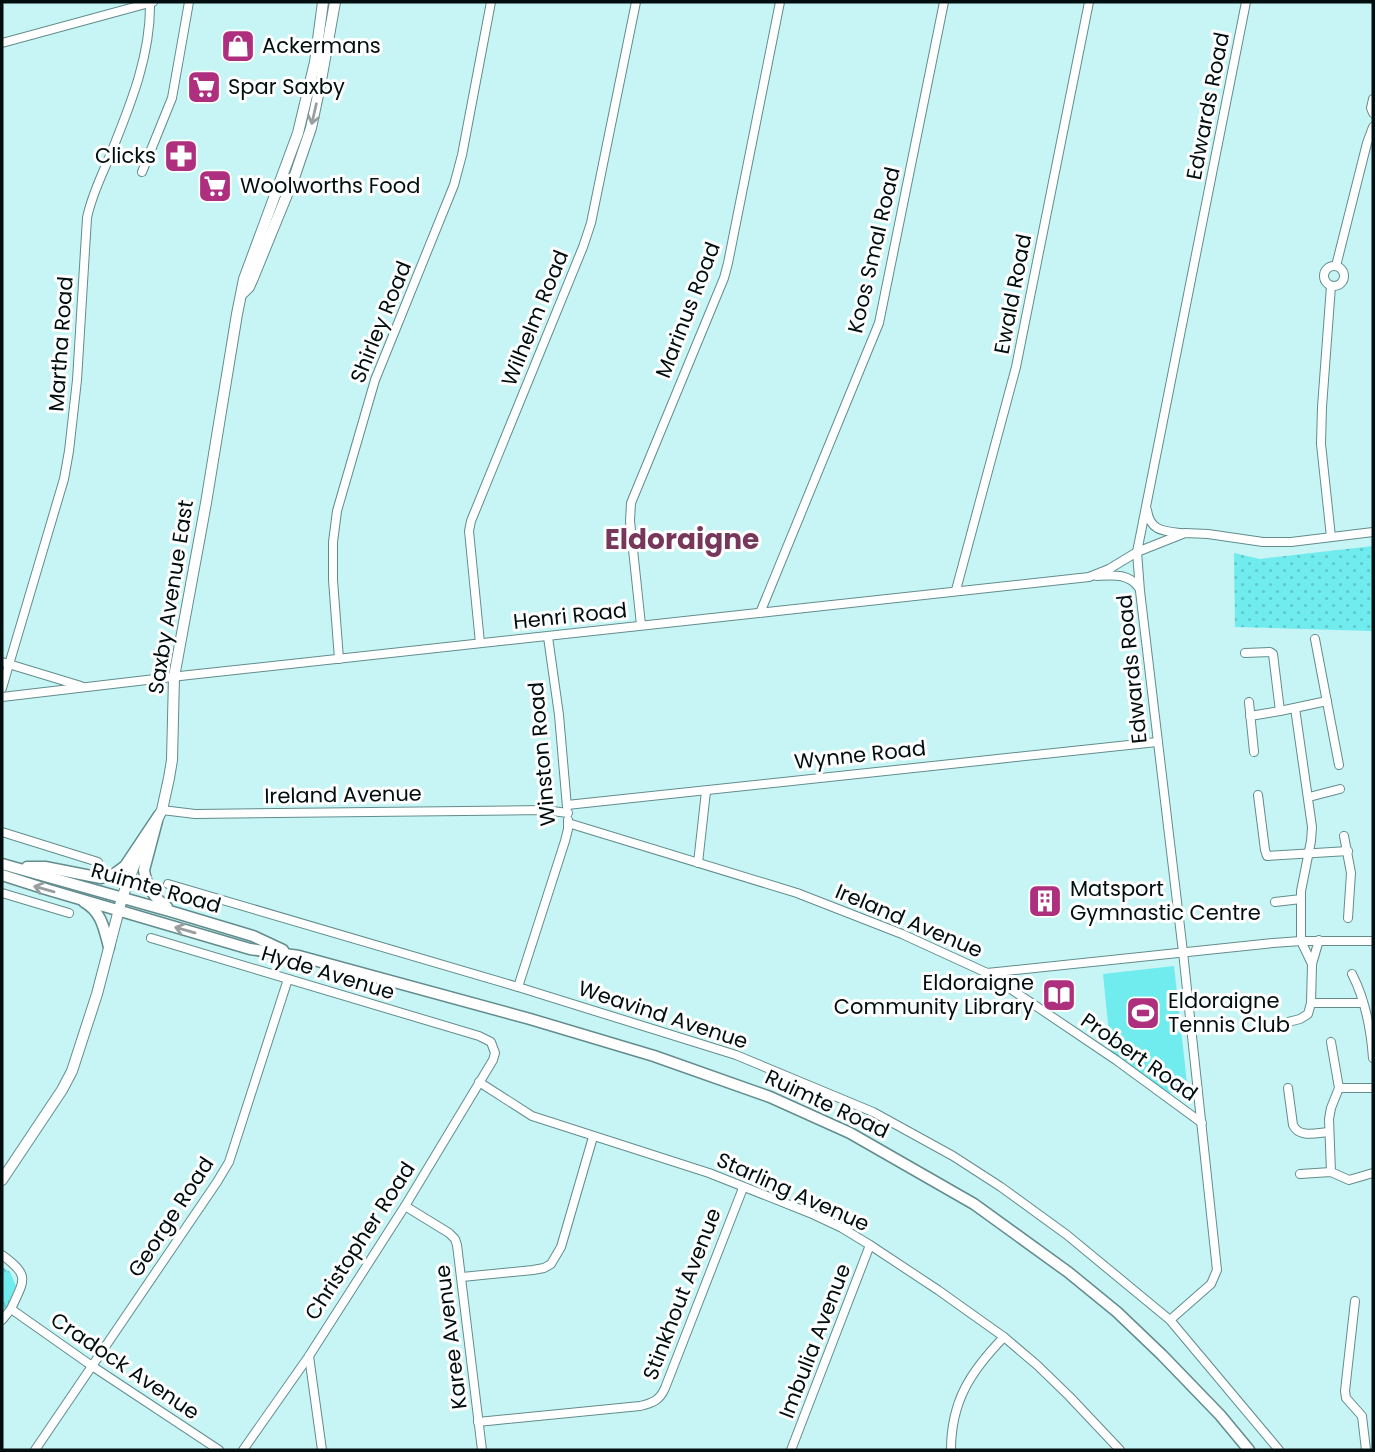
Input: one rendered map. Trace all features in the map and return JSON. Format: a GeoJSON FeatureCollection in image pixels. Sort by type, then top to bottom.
{"type":"FeatureCollection","features":[{"type":"Feature","properties":{"kind":"main road"},"geometry":{"type":"LineString","coordinates":[[21,869],[45,867],[101,878],[113,875],[125,866],[160,813]]}},
{"type":"Feature","properties":{"kind":"main road"},"geometry":{"type":"LineString","coordinates":[[160,813],[145,864],[145,878],[159,902],[173,912]]}},
{"type":"Feature","properties":{"kind":"main road","name":"Ruimte Road"},"geometry":{"type":"LineString","coordinates":[[2,864],[253,936],[299,956]]}},
{"type":"Feature","properties":{"kind":"main road","name":"Ruimte Road"},"geometry":{"type":"LineString","coordinates":[[2,875],[250,949],[299,956],[654,1056],[770,1097],[850,1133],[974,1204],[1068,1272],[1117,1312],[1220,1415],[1249,1450]]}},
{"type":"Feature","properties":{"kind":"main road"},"geometry":{"type":"LineString","coordinates":[[73,896],[89,905],[100,917],[109,947]]}},
{"type":"Feature","properties":{"kind":"main road"},"geometry":{"type":"LineString","coordinates":[[1220,1415],[1257,1450]]}},
{"type":"Feature","properties":{"kind":"street"},"geometry":{"type":"LineString","coordinates":[[2,43],[152,2]]}},
{"type":"Feature","properties":{"kind":"street","name":"Martha Road"},"geometry":{"type":"LineString","coordinates":[[2,688],[6,663],[64,479],[77,380],[89,210],[136,89],[152,2]]}},
{"type":"Feature","properties":{"kind":"street"},"geometry":{"type":"LineString","coordinates":[[142,172],[172,98],[189,2]]}},
{"type":"Feature","properties":{"kind":"street","name":"Saxby Avenue East"},"geometry":{"type":"LineString","coordinates":[[2,1180],[72,1071],[97,994],[122,898],[134,866],[160,813],[172,760],[174,677],[237,314],[247,270],[298,133],[314,62],[323,2]]}},
{"type":"Feature","properties":{"kind":"street","name":"Saxby Avenue East"},"geometry":{"type":"LineString","coordinates":[[242,294],[253,278],[304,150],[316,106],[335,2]]}},
{"type":"Feature","properties":{"kind":"street","name":"Shirley Road"},"geometry":{"type":"LineString","coordinates":[[340,659],[333,580],[333,542],[337,510],[375,380],[454,185],[491,2]]}},
{"type":"Feature","properties":{"kind":"street","name":"Wilhelm Road"},"geometry":{"type":"LineString","coordinates":[[480,643],[469,531],[471,521],[591,223],[636,2]]}},
{"type":"Feature","properties":{"kind":"street","name":"Marinus Road"},"geometry":{"type":"LineString","coordinates":[[641,625],[630,521],[631,503],[724,278],[780,2]]}},
{"type":"Feature","properties":{"kind":"street","name":"Koos Smal Road"},"geometry":{"type":"LineString","coordinates":[[760,613],[879,323],[944,2]]}},
{"type":"Feature","properties":{"kind":"street","name":"Ewald Road"},"geometry":{"type":"LineString","coordinates":[[956,590],[1016,367],[1089,2]]}},
{"type":"Feature","properties":{"kind":"street","name":"Edwards Road"},"geometry":{"type":"LineString","coordinates":[[1170,1320],[1211,1284],[1217,1270],[1140,591],[1138,552],[1246,2]]}},
{"type":"Feature","properties":{"kind":"street"},"geometry":{"type":"LineString","coordinates":[[1373,100],[1373,113]]}},
{"type":"Feature","properties":{"kind":"street"},"geometry":{"type":"LineString","coordinates":[[1336,265],[1373,127]]}},
{"type":"Feature","properties":{"kind":"street"},"geometry":{"type":"LineString","coordinates":[[1336,265],[1342,269],[1344,279],[1340,285],[1331,286],[1325,281],[1324,274],[1330,266],[1336,265]]}},
{"type":"Feature","properties":{"kind":"street"},"geometry":{"type":"LineString","coordinates":[[1331,286],[1321,444],[1331,537]]}},
{"type":"Feature","properties":{"kind":"street"},"geometry":{"type":"LineString","coordinates":[[1146,503],[1148,519],[1156,527],[1185,534],[1208,534],[1263,542],[1291,542],[1373,532]]}},
{"type":"Feature","properties":{"kind":"street","name":"Henri Road"},"geometry":{"type":"LineString","coordinates":[[2,697],[1089,577],[1138,552],[1185,534]]}},
{"type":"Feature","properties":{"kind":"street"},"geometry":{"type":"LineString","coordinates":[[1089,577],[1124,576],[1134,582],[1140,591]]}},
{"type":"Feature","properties":{"kind":"street","name":"Winston Road"},"geometry":{"type":"LineString","coordinates":[[518,987],[565,841],[568,813],[548,636]]}},
{"type":"Feature","properties":{"kind":"street"},"geometry":{"type":"LineString","coordinates":[[1315,639],[1339,765]]}},
{"type":"Feature","properties":{"kind":"street"},"geometry":{"type":"LineString","coordinates":[[1245,653],[1273,654],[1280,711]]}},
{"type":"Feature","properties":{"kind":"street"},"geometry":{"type":"LineString","coordinates":[[6,663],[84,687]]}},
{"type":"Feature","properties":{"kind":"street"},"geometry":{"type":"LineString","coordinates":[[1250,716],[1327,701]]}},
{"type":"Feature","properties":{"kind":"street"},"geometry":{"type":"LineString","coordinates":[[1249,702],[1254,752]]}},
{"type":"Feature","properties":{"kind":"street"},"geometry":{"type":"LineString","coordinates":[[1295,708],[1312,827],[1301,883],[1301,941],[1312,964]]}},
{"type":"Feature","properties":{"kind":"street","name":"Wynne Road"},"geometry":{"type":"LineString","coordinates":[[568,813],[782,781],[1157,742]]}},
{"type":"Feature","properties":{"kind":"street"},"geometry":{"type":"LineString","coordinates":[[1308,797],[1340,789]]}},
{"type":"Feature","properties":{"kind":"street"},"geometry":{"type":"LineString","coordinates":[[698,863],[706,791]]}},
{"type":"Feature","properties":{"kind":"street"},"geometry":{"type":"LineString","coordinates":[[1258,795],[1267,856],[1348,850]]}},
{"type":"Feature","properties":{"kind":"street","name":"Ireland Avenue"},"geometry":{"type":"LineString","coordinates":[[160,813],[544,810],[568,813],[698,863],[797,893],[902,934],[986,973],[1301,941],[1373,941]]}},
{"type":"Feature","properties":{"kind":"street"},"geometry":{"type":"LineString","coordinates":[[2,832],[98,862]]}},
{"type":"Feature","properties":{"kind":"street"},"geometry":{"type":"LineString","coordinates":[[1344,836],[1351,873],[1348,918]]}},
{"type":"Feature","properties":{"kind":"street","name":"Weavind Avenue"},"geometry":{"type":"LineString","coordinates":[[168,884],[518,987],[736,1055],[873,1112],[953,1156],[1001,1187],[1067,1235],[1170,1320],[1279,1450]]}},
{"type":"Feature","properties":{"kind":"street"},"geometry":{"type":"LineString","coordinates":[[2,893],[69,913]]}},
{"type":"Feature","properties":{"kind":"street"},"geometry":{"type":"LineString","coordinates":[[1275,902],[1301,899]]}},
{"type":"Feature","properties":{"kind":"street","name":"Hyde Avenue"},"geometry":{"type":"LineString","coordinates":[[151,938],[479,1036],[492,1045]]}},
{"type":"Feature","properties":{"kind":"street"},"geometry":{"type":"LineString","coordinates":[[1284,1023],[1308,1014],[1311,1003],[1312,964],[1319,940]]}},
{"type":"Feature","properties":{"kind":"street","name":"Probert Road"},"geometry":{"type":"LineString","coordinates":[[986,973],[1116,1060],[1202,1123]]}},
{"type":"Feature","properties":{"kind":"street"},"geometry":{"type":"LineString","coordinates":[[1352,974],[1363,1003],[1373,1058]]}},
{"type":"Feature","properties":{"kind":"street","name":"George Road"},"geometry":{"type":"LineString","coordinates":[[35,1450],[229,1162],[288,979]]}},
{"type":"Feature","properties":{"kind":"street"},"geometry":{"type":"LineString","coordinates":[[1311,1003],[1363,1003]]}},
{"type":"Feature","properties":{"kind":"street"},"geometry":{"type":"LineString","coordinates":[[1331,1042],[1339,1088],[1329,1119],[1331,1172]]}},
{"type":"Feature","properties":{"kind":"street","name":"Christopher Road"},"geometry":{"type":"LineString","coordinates":[[243,1450],[309,1356],[405,1206],[493,1060],[495,1052],[492,1045]]}},
{"type":"Feature","properties":{"kind":"street","name":"Starling Avenue"},"geometry":{"type":"LineString","coordinates":[[479,1082],[532,1116],[709,1173],[842,1228],[938,1290],[1004,1337],[1069,1396],[1120,1450]]}},
{"type":"Feature","properties":{"kind":"street"},"geometry":{"type":"LineString","coordinates":[[1289,1088],[1293,1125],[1296,1130],[1301,1133],[1329,1132]]}},
{"type":"Feature","properties":{"kind":"street"},"geometry":{"type":"LineString","coordinates":[[1339,1088],[1373,1088]]}},
{"type":"Feature","properties":{"kind":"street"},"geometry":{"type":"LineString","coordinates":[[462,1277],[533,1270],[551,1264],[561,1247],[593,1137]]}},
{"type":"Feature","properties":{"kind":"street"},"geometry":{"type":"LineString","coordinates":[[1300,1174],[1331,1172],[1349,1180],[1373,1173]]}},
{"type":"Feature","properties":{"kind":"street","name":"Stinkhout Avenue"},"geometry":{"type":"LineString","coordinates":[[478,1422],[640,1406],[659,1398],[743,1188]]}},
{"type":"Feature","properties":{"kind":"street","name":"Karee Avenue"},"geometry":{"type":"LineString","coordinates":[[405,1206],[455,1239],[462,1277],[482,1450]]}},
{"type":"Feature","properties":{"kind":"street","name":"Imbulia Avenue"},"geometry":{"type":"LineString","coordinates":[[792,1450],[870,1245]]}},
{"type":"Feature","properties":{"kind":"street"},"geometry":{"type":"LineString","coordinates":[[2,1255],[18,1267],[23,1283],[12,1309],[2,1320]]}},
{"type":"Feature","properties":{"kind":"street"},"geometry":{"type":"LineString","coordinates":[[1355,1301],[1345,1391],[1346,1398],[1362,1416],[1366,1450]]}},
{"type":"Feature","properties":{"kind":"street","name":"Cradock Avenue"},"geometry":{"type":"LineString","coordinates":[[12,1309],[219,1450]]}},
{"type":"Feature","properties":{"kind":"street"},"geometry":{"type":"LineString","coordinates":[[951,1450],[954,1416],[971,1374],[1004,1337]]}},
{"type":"Feature","properties":{"kind":"street"},"geometry":{"type":"LineString","coordinates":[[309,1356],[322,1450]]}},
{"type":"Feature","properties":{"kind":"green space"},"geometry":{"type":"Polygon","coordinates":[[[1373,546],[1372,631],[1235,627],[1234,553],[1260,559],[1373,546]]]}},
{"type":"Feature","properties":{"kind":"green space","name":"Eldoraigne Tennis Club"},"geometry":{"type":"Polygon","coordinates":[[[1174,966],[1188,1092],[1167,1093],[1111,1053],[1103,974],[1174,966]]]}},
{"type":"Feature","properties":{"kind":"green space"},"geometry":{"type":"Polygon","coordinates":[[[2,1267],[10,1272],[16,1286],[2,1314],[2,1267]]]}},
{"type":"Feature","properties":{"kind":"place","name":"Ackermans"},"geometry":{"type":"Point","coordinates":[238,46]}},
{"type":"Feature","properties":{"kind":"place","name":"Spar Saxby"},"geometry":{"type":"Point","coordinates":[204,87]}},
{"type":"Feature","properties":{"kind":"place","name":"Clicks"},"geometry":{"type":"Point","coordinates":[181,156]}},
{"type":"Feature","properties":{"kind":"place","name":"Woolworths Food"},"geometry":{"type":"Point","coordinates":[215,186]}},
{"type":"Feature","properties":{"kind":"place","name":"Matsport Gymnastic Centre"},"geometry":{"type":"Point","coordinates":[1045,901]}},
{"type":"Feature","properties":{"kind":"place","name":"Eldoraigne Community Library"},"geometry":{"type":"Point","coordinates":[1059,995]}},
{"type":"Feature","properties":{"kind":"place","name":"Eldoraigne Tennis Club"},"geometry":{"type":"Point","coordinates":[1143,1013]}},
{"type":"Feature","properties":{"kind":"district","name":"Eldoraigne"},"geometry":{"type":"Point","coordinates":[682,539]}}]}
